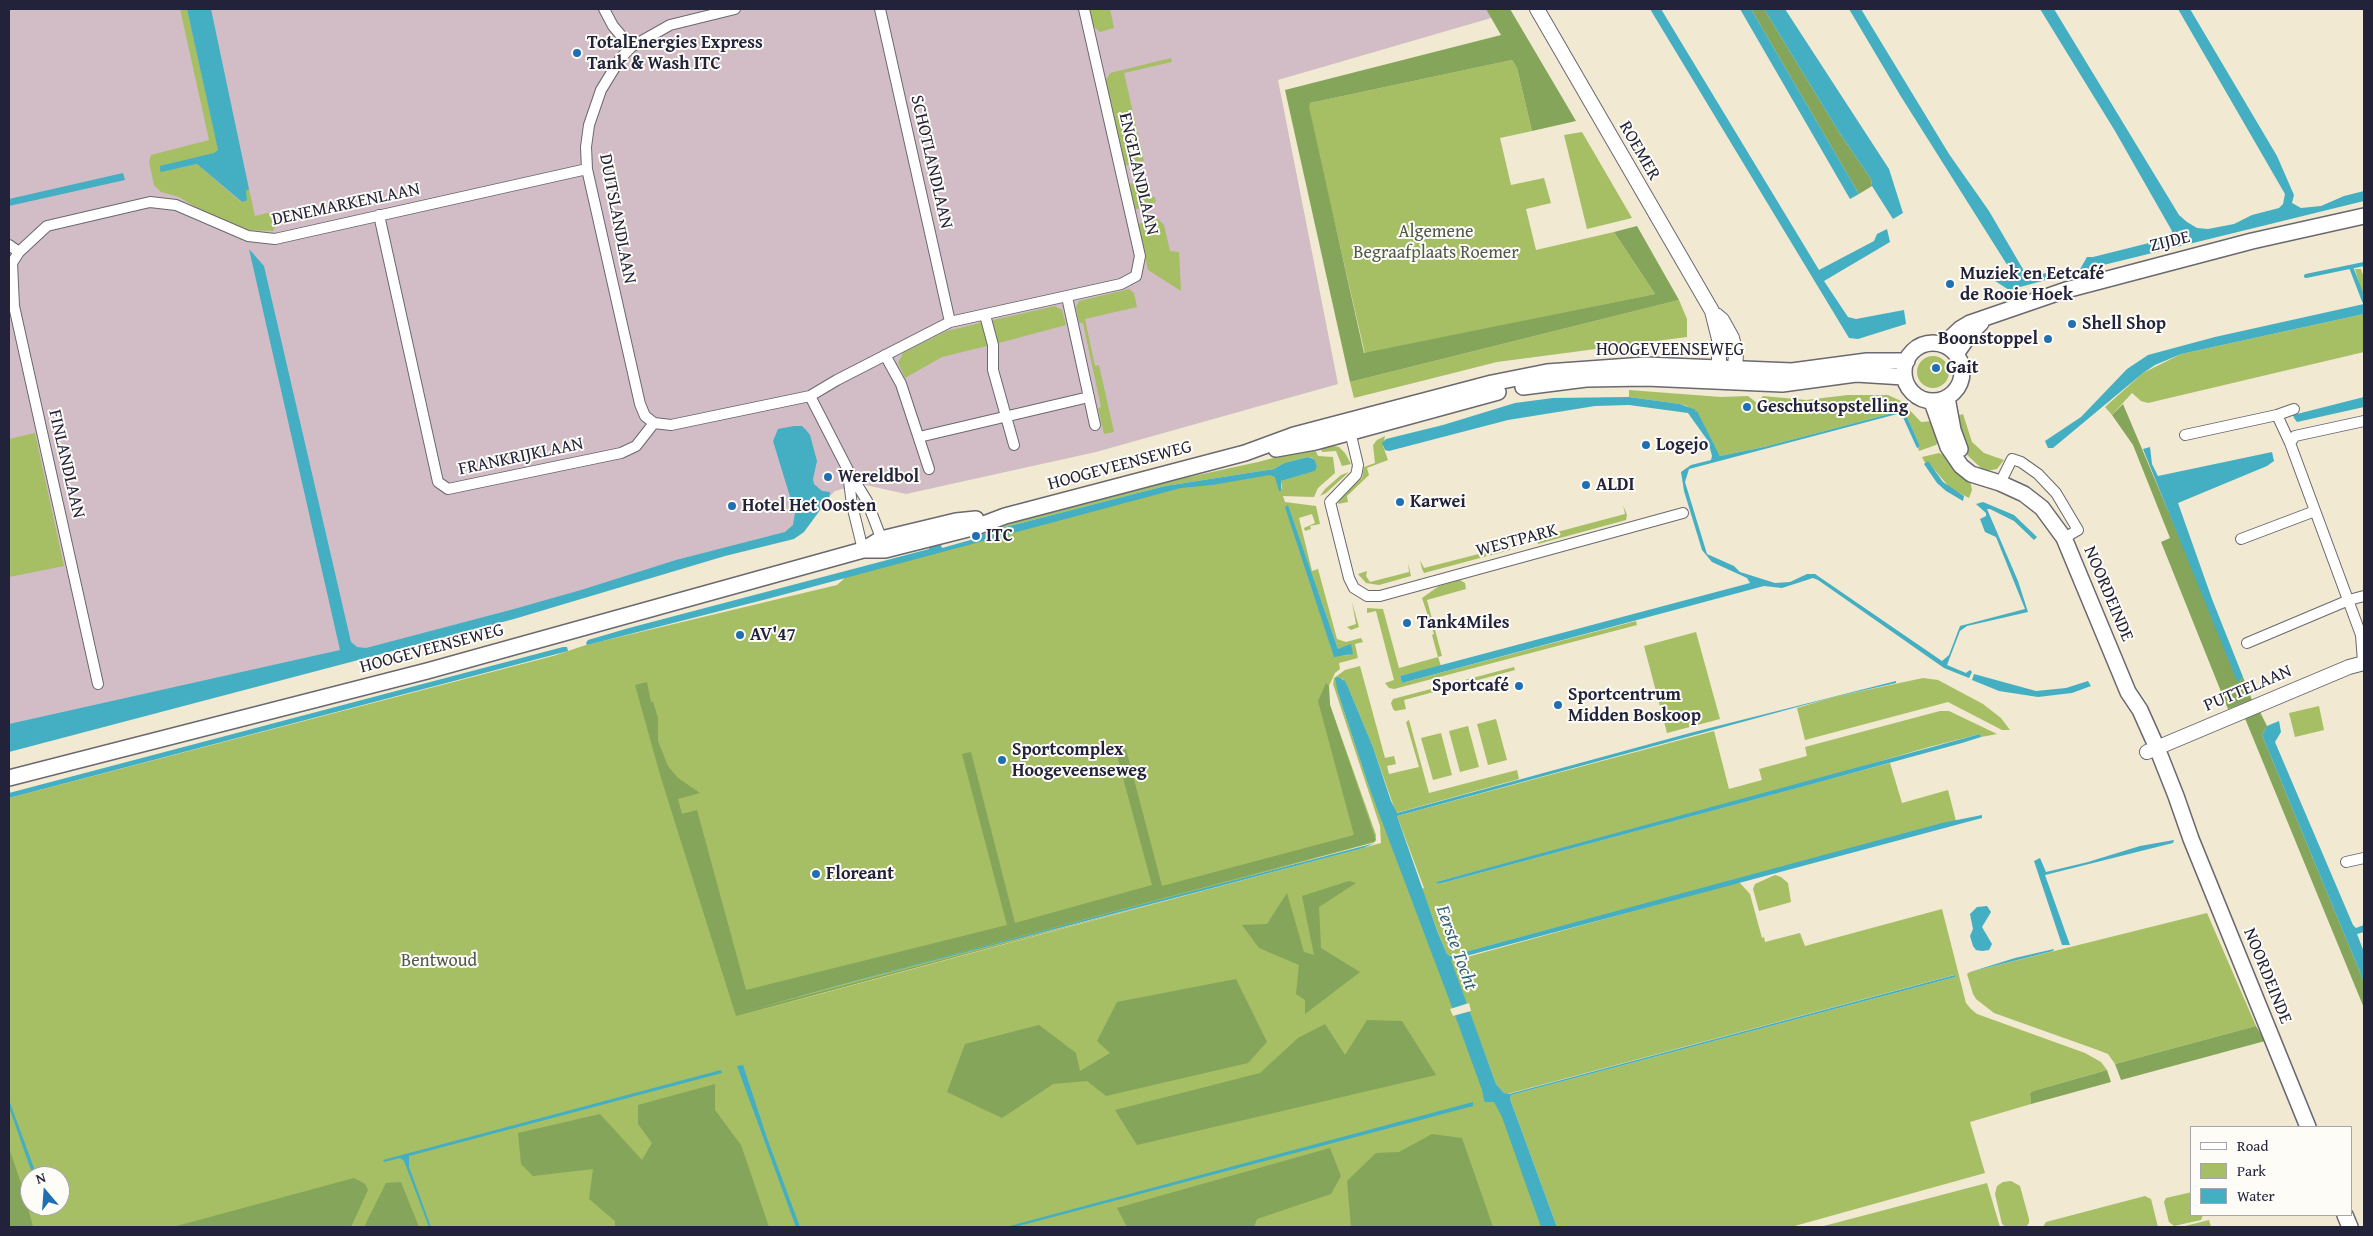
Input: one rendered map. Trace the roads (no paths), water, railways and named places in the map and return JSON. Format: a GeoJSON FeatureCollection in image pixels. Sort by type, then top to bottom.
{"type":"FeatureCollection","features":[{"type":"Feature","properties":{"kind":"main road","name":"ZIJDE"},"geometry":{"type":"LineString","coordinates":[[1943,345],[1960,329],[2030,301],[2110,277],[2279,234],[2364,216]]}},
{"type":"Feature","properties":{"kind":"main road","name":"ZIJDE"},"geometry":{"type":"LineString","coordinates":[[1956,354],[1970,334],[1988,317]]}},
{"type":"Feature","properties":{"kind":"main road"},"geometry":{"type":"LineString","coordinates":[[1932,343],[1943,345],[1956,354],[1961,363],[1962,378],[1955,392],[1947,398],[1932,402],[1914,394],[1904,377],[1906,361],[1912,352],[1932,343]]}},
{"type":"Feature","properties":{"kind":"main road","name":"HOOGEVEENSEWEG"},"geometry":{"type":"LineString","coordinates":[[1349,427],[1492,383],[1547,372],[1645,365],[1792,371],[1867,361],[1906,361]]}},
{"type":"Feature","properties":{"kind":"main road","name":"HOOGEVEENSEWEG"},"geometry":{"type":"LineString","coordinates":[[9,778],[427,671],[863,550],[976,527],[1004,516],[1245,453],[1294,435],[1349,427],[1531,385],[1586,379],[1646,378],[1782,384],[1856,374],[1904,377]]}},
{"type":"Feature","properties":{"kind":"main road","name":"NOORDEINDE"},"geometry":{"type":"LineString","coordinates":[[1947,398],[1958,445],[1965,459],[1985,478]]}},
{"type":"Feature","properties":{"kind":"main road","name":"NOORDEINDE"},"geometry":{"type":"LineString","coordinates":[[1932,402],[1948,447],[1955,458],[1971,474],[2000,483],[2024,494],[2042,508],[2064,538],[2128,692],[2130,710],[2152,750],[2168,799],[2191,839],[2308,1126]]}},
{"type":"Feature","properties":{"kind":"street"},"geometry":{"type":"LineString","coordinates":[[604,9],[613,26],[631,47]]}},
{"type":"Feature","properties":{"kind":"street","name":"DUITSLANDLAAN"},"geometry":{"type":"LineString","coordinates":[[654,423],[645,416],[640,404],[588,169],[586,147],[588,125],[595,102],[610,73],[631,47],[670,25],[735,9]]}},
{"type":"Feature","properties":{"kind":"street","name":"SCHOTLANDLAAN"},"geometry":{"type":"LineString","coordinates":[[880,9],[950,322]]}},
{"type":"Feature","properties":{"kind":"street","name":"ENGELANDLAAN"},"geometry":{"type":"LineString","coordinates":[[810,396],[950,322],[1121,284],[1136,276],[1140,256],[1084,9]]}},
{"type":"Feature","properties":{"kind":"street","name":"ROEMER"},"geometry":{"type":"LineString","coordinates":[[1536,9],[1712,311],[1719,339],[1719,368],[1727,382]]}},
{"type":"Feature","properties":{"kind":"street","name":"DENEMARKENLAAN"},"geometry":{"type":"LineString","coordinates":[[19,252],[47,226],[150,202],[176,205],[239,233],[275,239],[588,169]]}},
{"type":"Feature","properties":{"kind":"street","name":"FRANKRIJKLAAN"},"geometry":{"type":"LineString","coordinates":[[379,215],[438,482],[448,489],[621,453],[636,446],[654,423]]}},
{"type":"Feature","properties":{"kind":"street"},"geometry":{"type":"LineString","coordinates":[[9,245],[19,252]]}},
{"type":"Feature","properties":{"kind":"street","name":"FINLANDLAAN"},"geometry":{"type":"LineString","coordinates":[[19,252],[12,263],[14,306],[98,684]]}},
{"type":"Feature","properties":{"kind":"street"},"geometry":{"type":"LineString","coordinates":[[1067,297],[1095,425]]}},
{"type":"Feature","properties":{"kind":"street","name":"ROEMER"},"geometry":{"type":"LineString","coordinates":[[1712,311],[1722,320],[1732,338],[1736,353],[1735,369]]}},
{"type":"Feature","properties":{"kind":"street"},"geometry":{"type":"LineString","coordinates":[[985,315],[993,345],[994,370],[1014,445]]}},
{"type":"Feature","properties":{"kind":"street"},"geometry":{"type":"LineString","coordinates":[[885,355],[901,384],[929,469]]}},
{"type":"Feature","properties":{"kind":"street"},"geometry":{"type":"LineString","coordinates":[[1727,382],[1735,369]]}},
{"type":"Feature","properties":{"kind":"street"},"geometry":{"type":"LineString","coordinates":[[654,423],[671,425],[810,396],[848,470],[867,501],[883,545]]}},
{"type":"Feature","properties":{"kind":"street"},"geometry":{"type":"LineString","coordinates":[[919,437],[1089,397]]}},
{"type":"Feature","properties":{"kind":"street"},"geometry":{"type":"LineString","coordinates":[[2185,435],[2277,415],[2294,409]]}},
{"type":"Feature","properties":{"kind":"street"},"geometry":{"type":"LineString","coordinates":[[2277,415],[2290,443],[2362,635],[2364,662]]}},
{"type":"Feature","properties":{"kind":"street"},"geometry":{"type":"LineString","coordinates":[[2290,443],[2295,436],[2364,421]]}},
{"type":"Feature","properties":{"kind":"street","name":"WESTPARK"},"geometry":{"type":"LineString","coordinates":[[1349,427],[1358,465],[1356,475],[1330,502],[1349,578],[1354,588],[1367,596],[1380,596],[1683,513]]}},
{"type":"Feature","properties":{"kind":"street","name":"NOORDEINDE"},"geometry":{"type":"LineString","coordinates":[[2000,483],[2012,459],[2021,462],[2038,474],[2056,493],[2078,530],[2064,538]]}},
{"type":"Feature","properties":{"kind":"street"},"geometry":{"type":"LineString","coordinates":[[848,470],[852,505],[863,550]]}},
{"type":"Feature","properties":{"kind":"street"},"geometry":{"type":"LineString","coordinates":[[2241,539],[2315,511]]}},
{"type":"Feature","properties":{"kind":"street"},"geometry":{"type":"LineString","coordinates":[[2247,643],[2349,600],[2364,596]]}},
{"type":"Feature","properties":{"kind":"street","name":"PUTTELAAN"},"geometry":{"type":"LineString","coordinates":[[2152,750],[2364,662]]}},
{"type":"Feature","properties":{"kind":"street"},"geometry":{"type":"LineString","coordinates":[[2346,862],[2364,858]]}},
{"type":"Feature","properties":{"kind":"water"},"geometry":{"type":"Polygon","coordinates":[[[187,9],[211,9],[249,189],[246,191],[247,200],[242,202],[197,164],[161,172],[160,170],[160,166],[214,153],[218,150],[187,9]]]}},
{"type":"Feature","properties":{"kind":"water"},"geometry":{"type":"Polygon","coordinates":[[[1650,9],[1661,9],[1819,270],[1874,241],[1877,234],[1887,229],[1890,242],[1824,281],[1848,317],[1856,319],[1904,310],[1906,324],[1858,339],[1849,338],[1650,9]]]}},
{"type":"Feature","properties":{"kind":"water"},"geometry":{"type":"Polygon","coordinates":[[[1740,9],[1751,9],[1859,194],[1850,199],[1740,9]]]}},
{"type":"Feature","properties":{"kind":"water"},"geometry":{"type":"Polygon","coordinates":[[[1764,9],[1785,9],[1889,169],[1903,213],[1893,219],[1872,186],[1871,179],[1839,132],[1764,9]]]}},
{"type":"Feature","properties":{"kind":"water"},"geometry":{"type":"Polygon","coordinates":[[[1849,9],[1861,9],[1949,154],[1989,211],[2027,276],[2055,272],[2057,277],[2009,290],[1992,279],[2011,271],[1900,95],[1849,9]]]}},
{"type":"Feature","properties":{"kind":"water"},"geometry":{"type":"Polygon","coordinates":[[[2040,9],[2054,9],[2179,215],[2197,228],[2208,229],[2234,224],[2252,215],[2279,208],[2283,204],[2285,194],[2178,9],[2190,9],[2277,156],[2294,195],[2292,203],[2301,208],[2321,206],[2344,196],[2364,191],[2364,201],[2079,271],[2087,257],[2169,238],[2172,231],[2115,131],[2040,9]]]}},
{"type":"Feature","properties":{"kind":"water"},"geometry":{"type":"Polygon","coordinates":[[[123,173],[125,180],[9,206],[9,199],[123,173]]]}},
{"type":"Feature","properties":{"kind":"water"},"geometry":{"type":"Polygon","coordinates":[[[249,249],[264,266],[351,642],[357,647],[366,648],[514,609],[676,560],[785,532],[793,525],[795,513],[773,441],[778,429],[802,426],[810,435],[817,461],[813,479],[814,484],[822,491],[830,492],[829,498],[804,532],[794,539],[725,556],[514,619],[9,752],[9,724],[340,650],[249,249]]]}},
{"type":"Feature","properties":{"kind":"water"},"geometry":{"type":"Polygon","coordinates":[[[2364,304],[2364,314],[2181,354],[2155,365],[2053,448],[2048,448],[2045,441],[2081,417],[2127,369],[2148,355],[2215,337],[2364,304]]]}},
{"type":"Feature","properties":{"kind":"water"},"geometry":{"type":"Polygon","coordinates":[[[1629,397],[1680,404],[1696,410],[1694,412],[1697,411],[1720,456],[1764,447],[1904,410],[1920,446],[1917,448],[1901,413],[1689,469],[1685,482],[1707,554],[1734,566],[1740,572],[1775,583],[1790,582],[1807,574],[1815,574],[1942,661],[1949,655],[1960,626],[2025,609],[1996,537],[1985,532],[1980,519],[1986,516],[1986,513],[1976,504],[1983,502],[2014,515],[2037,537],[2034,540],[2014,521],[1987,509],[2018,581],[2028,612],[1967,626],[1960,631],[1947,665],[1966,673],[1970,670],[1972,672],[1969,678],[1944,668],[1813,578],[1782,588],[1764,586],[1402,683],[1400,676],[1750,583],[1747,578],[1712,562],[1702,550],[1684,491],[1681,472],[1691,465],[1711,460],[1712,456],[1708,441],[1688,413],[1629,405],[1595,406],[1508,420],[1389,451],[1385,450],[1382,443],[1386,439],[1443,425],[1515,403],[1553,398],[1629,397]]]}},
{"type":"Feature","properties":{"kind":"water"},"geometry":{"type":"Polygon","coordinates":[[[2364,397],[2364,407],[2297,422],[2293,415],[2364,397]]]}},
{"type":"Feature","properties":{"kind":"water"},"geometry":{"type":"Polygon","coordinates":[[[2150,447],[2152,464],[2158,476],[2272,452],[2274,461],[2267,466],[2178,503],[2212,599],[2243,677],[2240,681],[2237,681],[2143,449],[2150,447]]]}},
{"type":"Feature","properties":{"kind":"water"},"geometry":{"type":"Polygon","coordinates":[[[1308,457],[1314,459],[1317,466],[1315,471],[1281,481],[1281,491],[1279,491],[1275,477],[1270,475],[1212,485],[1181,488],[767,599],[587,645],[586,643],[588,640],[629,628],[929,549],[929,547],[941,545],[942,548],[981,537],[981,535],[990,531],[1165,486],[1274,469],[1284,463],[1308,457]]]}},
{"type":"Feature","properties":{"kind":"water"},"geometry":{"type":"Polygon","coordinates":[[[1928,461],[1943,482],[1964,496],[1963,501],[1937,483],[1924,464],[1928,461]]]}},
{"type":"Feature","properties":{"kind":"water"},"geometry":{"type":"Polygon","coordinates":[[[1288,505],[1338,649],[1351,644],[1353,654],[1334,657],[1285,507],[1288,505]]]}},
{"type":"Feature","properties":{"kind":"water"},"geometry":{"type":"Polygon","coordinates":[[[567,647],[568,651],[9,798],[9,793],[567,647]]]}},
{"type":"Feature","properties":{"kind":"water"},"geometry":{"type":"Polygon","coordinates":[[[1974,674],[2036,691],[2066,688],[2088,681],[2091,686],[2072,693],[2038,697],[1999,691],[1972,680],[1974,674]]]}},
{"type":"Feature","properties":{"kind":"water"},"geometry":{"type":"Polygon","coordinates":[[[1338,677],[1345,681],[1351,694],[1397,813],[1690,733],[1896,681],[1896,683],[1834,697],[1397,816],[1438,933],[1447,954],[1450,956],[1942,823],[1982,815],[1982,818],[1451,960],[1496,1084],[1504,1093],[1509,1094],[1955,975],[1955,977],[1511,1095],[1510,1099],[1557,1227],[1541,1227],[1502,1117],[1494,1102],[1485,1102],[1484,1100],[1452,1007],[1369,787],[1338,693],[1335,678],[1338,677]]]}},
{"type":"Feature","properties":{"kind":"water"},"geometry":{"type":"Polygon","coordinates":[[[2279,721],[2281,732],[2275,742],[2353,925],[2356,928],[2364,925],[2364,932],[2357,934],[2364,952],[2364,982],[2262,735],[2267,726],[2279,721]]]}},
{"type":"Feature","properties":{"kind":"water"},"geometry":{"type":"Polygon","coordinates":[[[1980,734],[1981,737],[1962,743],[1816,783],[1446,882],[1437,884],[1436,882],[1980,734]]]}},
{"type":"Feature","properties":{"kind":"water"},"geometry":{"type":"Polygon","coordinates":[[[2174,840],[2173,843],[2045,875],[2070,945],[2062,945],[2034,861],[2040,858],[2046,872],[2088,862],[2140,846],[2174,840]]]}},
{"type":"Feature","properties":{"kind":"water"},"geometry":{"type":"Polygon","coordinates":[[[1375,843],[1363,848],[1209,889],[746,1009],[1375,843]]]}},
{"type":"Feature","properties":{"kind":"water"},"geometry":{"type":"Polygon","coordinates":[[[1987,906],[1991,912],[1982,927],[1992,944],[1989,950],[1976,950],[1970,936],[1973,929],[1970,914],[1977,907],[1987,906]]]}},
{"type":"Feature","properties":{"kind":"water"},"geometry":{"type":"Polygon","coordinates":[[[2054,949],[2053,951],[1970,972],[2015,958],[2054,949]]]}},
{"type":"Feature","properties":{"kind":"water"},"geometry":{"type":"Polygon","coordinates":[[[743,1065],[767,1138],[800,1227],[796,1227],[737,1066],[743,1065]]]}},
{"type":"Feature","properties":{"kind":"water"},"geometry":{"type":"Polygon","coordinates":[[[721,1070],[722,1073],[409,1156],[409,1167],[431,1227],[429,1227],[404,1161],[400,1158],[384,1162],[383,1160],[721,1070]]]}},
{"type":"Feature","properties":{"kind":"water"},"geometry":{"type":"Polygon","coordinates":[[[9,1100],[33,1166],[30,1166],[9,1107],[9,1100]]]}},
{"type":"Feature","properties":{"kind":"water"},"geometry":{"type":"Polygon","coordinates":[[[1473,1102],[1473,1106],[1015,1227],[1006,1227],[1473,1102]]]}},
{"type":"Feature","properties":{"kind":"waterway"},"geometry":{"type":"LineString","coordinates":[[2306,276],[2364,264]]}},
{"type":"Feature","properties":{"kind":"waterway"},"geometry":{"type":"LineString","coordinates":[[2351,267],[2364,301]]}},
{"type":"Feature","properties":{"kind":"place","name":"TotalEnergies Express Tank & Wash ITC"},"geometry":{"type":"Point","coordinates":[577,53]}},
{"type":"Feature","properties":{"kind":"place","name":"Muziek en Eetcafé de Rooie Hoek"},"geometry":{"type":"Point","coordinates":[1950,284]}},
{"type":"Feature","properties":{"kind":"place","name":"Shell Shop"},"geometry":{"type":"Point","coordinates":[2072,324]}},
{"type":"Feature","properties":{"kind":"place","name":"Boonstoppel"},"geometry":{"type":"Point","coordinates":[2048,339]}},
{"type":"Feature","properties":{"kind":"place","name":"Gait"},"geometry":{"type":"Point","coordinates":[1936,368]}},
{"type":"Feature","properties":{"kind":"place","name":"Geschutsopstelling"},"geometry":{"type":"Point","coordinates":[1747,407]}},
{"type":"Feature","properties":{"kind":"place","name":"Logejo"},"geometry":{"type":"Point","coordinates":[1646,445]}},
{"type":"Feature","properties":{"kind":"place","name":"Wereldbol"},"geometry":{"type":"Point","coordinates":[828,477]}},
{"type":"Feature","properties":{"kind":"place","name":"ALDI"},"geometry":{"type":"Point","coordinates":[1586,485]}},
{"type":"Feature","properties":{"kind":"place","name":"Karwei"},"geometry":{"type":"Point","coordinates":[1400,502]}},
{"type":"Feature","properties":{"kind":"place","name":"Hotel Het Oosten"},"geometry":{"type":"Point","coordinates":[732,506]}},
{"type":"Feature","properties":{"kind":"place","name":"ITC"},"geometry":{"type":"Point","coordinates":[976,536]}},
{"type":"Feature","properties":{"kind":"place","name":"Tank4Miles"},"geometry":{"type":"Point","coordinates":[1407,623]}},
{"type":"Feature","properties":{"kind":"place","name":"AV'47"},"geometry":{"type":"Point","coordinates":[740,635]}},
{"type":"Feature","properties":{"kind":"place","name":"Sportcafé"},"geometry":{"type":"Point","coordinates":[1519,686]}},
{"type":"Feature","properties":{"kind":"place","name":"Sportcentrum Midden Boskoop"},"geometry":{"type":"Point","coordinates":[1558,705]}},
{"type":"Feature","properties":{"kind":"place","name":"Sportcomplex Hoogeveenseweg"},"geometry":{"type":"Point","coordinates":[1002,760]}},
{"type":"Feature","properties":{"kind":"place","name":"Floreant"},"geometry":{"type":"Point","coordinates":[816,874]}},
{"type":"Feature","properties":{"kind":"park label","name":"Algemene Begraafplaats Roemer"},"geometry":{"type":"Point","coordinates":[1436,242]}},
{"type":"Feature","properties":{"kind":"park label","name":"Bentwoud"},"geometry":{"type":"Point","coordinates":[439,961]}},
{"type":"Feature","properties":{"kind":"water label","name":"Eerste Tocht"},"geometry":{"type":"Point","coordinates":[1456,948]}}]}
